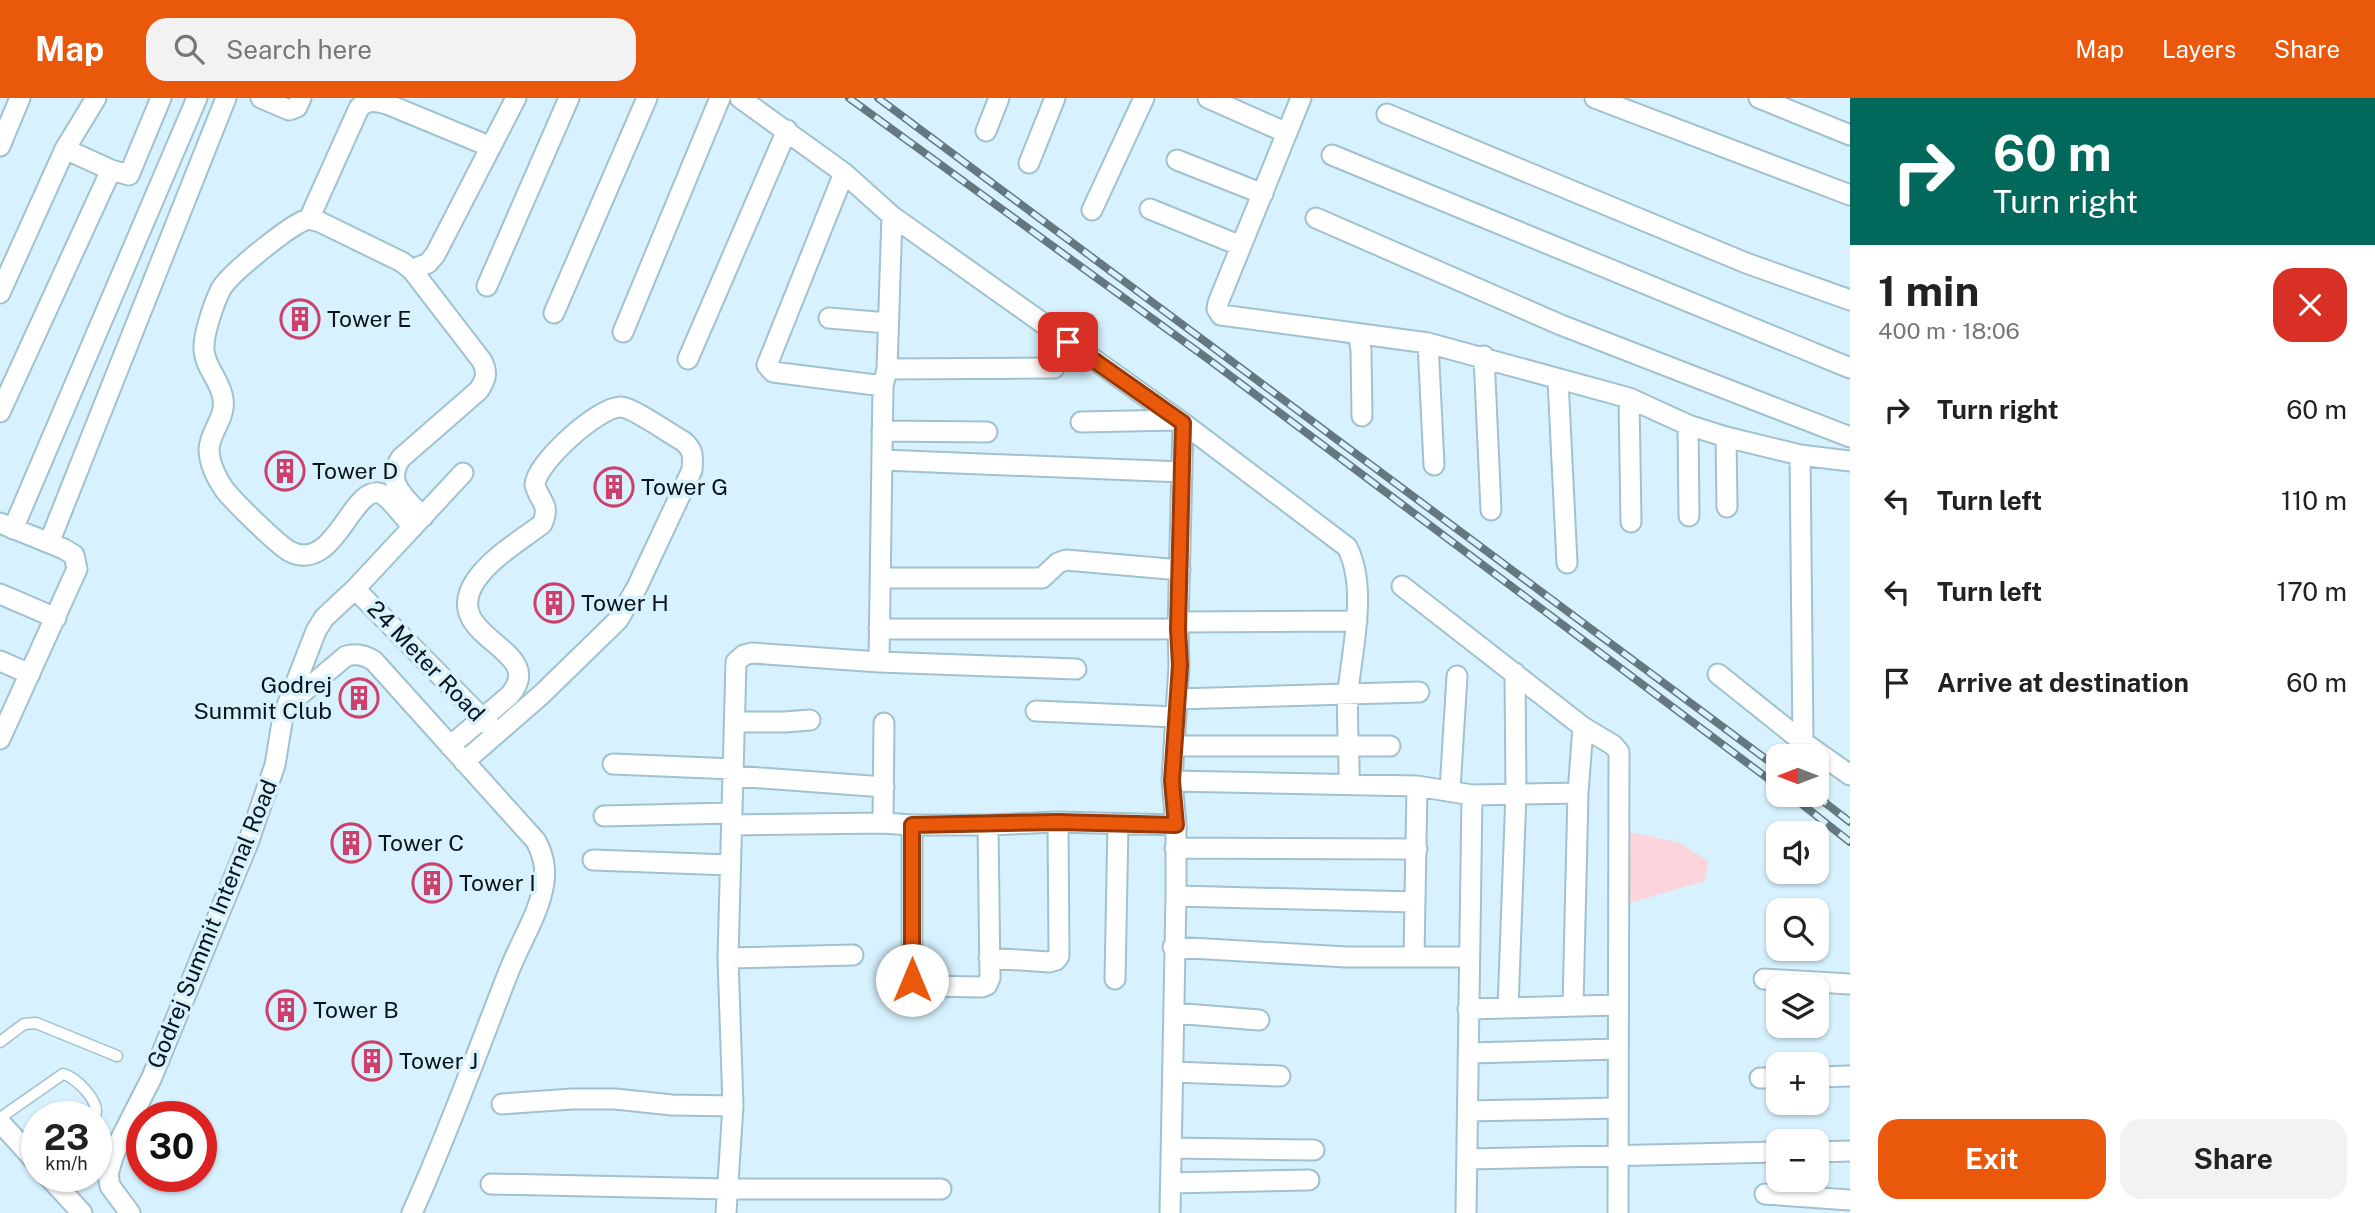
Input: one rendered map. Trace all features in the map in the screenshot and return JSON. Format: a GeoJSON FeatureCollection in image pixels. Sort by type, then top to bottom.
{"type":"FeatureCollection","features":[{"type":"Feature","properties":{"kind":"street"},"geometry":{"type":"LineString","coordinates":[[0,146],[20,98]]}},
{"type":"Feature","properties":{"kind":"street"},"geometry":{"type":"LineString","coordinates":[[0,293],[65,149],[96,98]]}},
{"type":"Feature","properties":{"kind":"street"},"geometry":{"type":"LineString","coordinates":[[65,149],[123,176],[129,176],[161,98]]}},
{"type":"Feature","properties":{"kind":"street"},"geometry":{"type":"LineString","coordinates":[[1,735],[74,577],[76,562],[74,555],[64,549],[6,526],[197,98]]}},
{"type":"Feature","properties":{"kind":"street"},"geometry":{"type":"LineString","coordinates":[[49,544],[226,98]]}},
{"type":"Feature","properties":{"kind":"street"},"geometry":{"type":"LineString","coordinates":[[261,98],[289,110],[297,107],[301,98]]}},
{"type":"Feature","properties":{"kind":"street"},"geometry":{"type":"LineString","coordinates":[[412,270],[428,263],[435,255],[516,98]]}},
{"type":"Feature","properties":{"kind":"street"},"geometry":{"type":"LineString","coordinates":[[487,286],[569,98]]}},
{"type":"Feature","properties":{"kind":"street"},"geometry":{"type":"LineString","coordinates":[[554,313],[647,98]]}},
{"type":"Feature","properties":{"kind":"street"},"geometry":{"type":"LineString","coordinates":[[623,332],[720,98]]}},
{"type":"Feature","properties":{"kind":"street"},"geometry":{"type":"LineString","coordinates":[[740,98],[844,173],[892,216],[1180,421],[1347,547],[1353,557],[1355,570],[1357,621],[1348,694],[1349,785]]}},
{"type":"Feature","properties":{"kind":"street"},"geometry":{"type":"LineString","coordinates":[[986,131],[999,98]]}},
{"type":"Feature","properties":{"kind":"street"},"geometry":{"type":"LineString","coordinates":[[1029,163],[1055,98]]}},
{"type":"Feature","properties":{"kind":"street"},"geometry":{"type":"LineString","coordinates":[[1093,210],[1144,98]]}},
{"type":"Feature","properties":{"kind":"street"},"geometry":{"type":"LineString","coordinates":[[1208,98],[1287,133]]}},
{"type":"Feature","properties":{"kind":"street"},"geometry":{"type":"LineString","coordinates":[[1301,98],[1218,303],[1217,309],[1221,315],[1429,343],[1629,398],[1688,425],[1726,437],[1800,454],[1850,461]]}},
{"type":"Feature","properties":{"kind":"street"},"geometry":{"type":"LineString","coordinates":[[1595,98],[1850,195]]}},
{"type":"Feature","properties":{"kind":"street"},"geometry":{"type":"LineString","coordinates":[[1759,98],[1850,135]]}},
{"type":"Feature","properties":{"kind":"street"},"geometry":{"type":"LineString","coordinates":[[309,219],[359,108],[365,103],[373,100],[387,104],[491,147]]}},
{"type":"Feature","properties":{"kind":"street"},"geometry":{"type":"LineString","coordinates":[[1387,114],[1746,263],[1850,300]]}},
{"type":"Feature","properties":{"kind":"street"},"geometry":{"type":"LineString","coordinates":[[688,359],[787,130]]}},
{"type":"Feature","properties":{"kind":"street"},"geometry":{"type":"LineString","coordinates":[[1332,155],[1850,368]]}},
{"type":"Feature","properties":{"kind":"street"},"geometry":{"type":"LineString","coordinates":[[1177,160],[1263,194]]}},
{"type":"Feature","properties":{"kind":"street"},"geometry":{"type":"LineString","coordinates":[[0,412],[111,170]]}},
{"type":"Feature","properties":{"kind":"street"},"geometry":{"type":"LineString","coordinates":[[844,173],[769,360],[769,368],[773,372],[885,377],[1054,368]]}},
{"type":"Feature","properties":{"kind":"street"},"geometry":{"type":"LineString","coordinates":[[1150,209],[1241,246]]}},
{"type":"Feature","properties":{"kind":"street"},"geometry":{"type":"LineString","coordinates":[[879,662],[882,431],[892,216]]}},
{"type":"Feature","properties":{"kind":"street"},"geometry":{"type":"LineString","coordinates":[[1316,218],[1562,325],[1850,437]]}},
{"type":"Feature","properties":{"kind":"street"},"geometry":{"type":"LineString","coordinates":[[309,219],[369,244],[412,270],[487,370],[485,381],[479,390],[401,458],[395,467],[393,476],[397,487],[418,522],[384,496],[375,493],[364,498],[328,545],[316,553],[298,554],[280,544],[223,489],[211,460],[209,446],[223,414],[224,400],[221,389],[207,365],[204,351],[205,333],[221,288],[241,268],[296,224],[309,219]]}},
{"type":"Feature","properties":{"kind":"street"},"geometry":{"type":"LineString","coordinates":[[829,318],[888,323]]}},
{"type":"Feature","properties":{"kind":"street"},"geometry":{"type":"LineString","coordinates":[[1358,334],[1361,350],[1362,415]]}},
{"type":"Feature","properties":{"kind":"street"},"geometry":{"type":"LineString","coordinates":[[1429,343],[1434,465]]}},
{"type":"Feature","properties":{"kind":"street"},"geometry":{"type":"LineString","coordinates":[[1484,356],[1491,510]]}},
{"type":"Feature","properties":{"kind":"street"},"geometry":{"type":"LineString","coordinates":[[1558,380],[1567,563]]}},
{"type":"Feature","properties":{"kind":"street"},"geometry":{"type":"LineString","coordinates":[[1629,398],[1631,522]]}},
{"type":"Feature","properties":{"kind":"street"},"geometry":{"type":"LineString","coordinates":[[450,746],[517,687],[521,676],[510,656],[474,624],[469,612],[468,596],[475,582],[494,560],[542,524],[546,506],[535,485],[540,470],[567,440],[607,411],[621,407],[630,409],[690,447],[693,455],[692,470],[683,492],[618,620],[542,694],[464,762]]}},
{"type":"Feature","properties":{"kind":"street"},"geometry":{"type":"LineString","coordinates":[[1081,422],[1180,421]]}},
{"type":"Feature","properties":{"kind":"street"},"geometry":{"type":"LineString","coordinates":[[1170,1213],[1176,896],[1176,825],[1172,781],[1177,708],[1182,472],[1180,421]]}},
{"type":"Feature","properties":{"kind":"street"},"geometry":{"type":"LineString","coordinates":[[1688,425],[1689,516]]}},
{"type":"Feature","properties":{"kind":"street"},"geometry":{"type":"LineString","coordinates":[[882,431],[987,432]]}},
{"type":"Feature","properties":{"kind":"street"},"geometry":{"type":"LineString","coordinates":[[1726,437],[1727,507]]}},
{"type":"Feature","properties":{"kind":"street"},"geometry":{"type":"LineString","coordinates":[[1800,454],[1803,742]]}},
{"type":"Feature","properties":{"kind":"street"},"geometry":{"type":"LineString","coordinates":[[883,460],[1182,472]]}},
{"type":"Feature","properties":{"kind":"street","name":"24 Meter Road"},"geometry":{"type":"LineString","coordinates":[[316,631],[324,618],[355,589],[463,473]]}},
{"type":"Feature","properties":{"kind":"street"},"geometry":{"type":"LineString","coordinates":[[881,578],[1042,578],[1058,563],[1066,560],[1180,570]]}},
{"type":"Feature","properties":{"kind":"street"},"geometry":{"type":"LineString","coordinates":[[1402,586],[1583,727],[1613,744],[1619,752],[1618,1213]]}},
{"type":"Feature","properties":{"kind":"street","name":"24 Meter Road"},"geometry":{"type":"LineString","coordinates":[[355,589],[496,734]]}},
{"type":"Feature","properties":{"kind":"street"},"geometry":{"type":"LineString","coordinates":[[0,594],[55,618]]}},
{"type":"Feature","properties":{"kind":"street"},"geometry":{"type":"LineString","coordinates":[[879,629],[1357,621]]}},
{"type":"Feature","properties":{"kind":"street","name":"Godrej Summit Internal Road"},"geometry":{"type":"LineString","coordinates":[[130,1213],[110,1186],[108,1174],[113,1157],[152,1077],[248,843],[275,765],[283,716],[316,631]]}},
{"type":"Feature","properties":{"kind":"street"},"geometry":{"type":"LineString","coordinates":[[726,1213],[733,1106],[728,958],[736,662],[744,655],[752,653],[879,662],[1076,669]]}},
{"type":"Feature","properties":{"kind":"street"},"geometry":{"type":"LineString","coordinates":[[288,705],[346,656],[360,654],[374,661],[536,841],[545,865],[544,885],[533,918],[506,978],[438,1156],[412,1213]]}},
{"type":"Feature","properties":{"kind":"street"},"geometry":{"type":"LineString","coordinates":[[0,661],[30,674]]}},
{"type":"Feature","properties":{"kind":"street"},"geometry":{"type":"LineString","coordinates":[[1508,1008],[1516,793],[1515,673]]}},
{"type":"Feature","properties":{"kind":"street"},"geometry":{"type":"LineString","coordinates":[[1718,674],[1803,742],[1850,775]]}},
{"type":"Feature","properties":{"kind":"street"},"geometry":{"type":"LineString","coordinates":[[1450,790],[1457,676]]}},
{"type":"Feature","properties":{"kind":"street"},"geometry":{"type":"LineString","coordinates":[[1036,710],[1177,708],[1348,694],[1419,692]]}},
{"type":"Feature","properties":{"kind":"street"},"geometry":{"type":"LineString","coordinates":[[736,722],[810,720]]}},
{"type":"Feature","properties":{"kind":"street"},"geometry":{"type":"LineString","coordinates":[[883,823],[884,723]]}},
{"type":"Feature","properties":{"kind":"street"},"geometry":{"type":"LineString","coordinates":[[1573,1006],[1578,793],[1583,727]]}},
{"type":"Feature","properties":{"kind":"street"},"geometry":{"type":"LineString","coordinates":[[1174,746],[1390,746]]}},
{"type":"Feature","properties":{"kind":"street"},"geometry":{"type":"LineString","coordinates":[[613,764],[734,772],[884,787]]}},
{"type":"Feature","properties":{"kind":"street"},"geometry":{"type":"LineString","coordinates":[[1172,781],[1417,786],[1472,795],[1578,793]]}},
{"type":"Feature","properties":{"kind":"street"},"geometry":{"type":"LineString","coordinates":[[1414,957],[1417,786]]}},
{"type":"Feature","properties":{"kind":"street"},"geometry":{"type":"LineString","coordinates":[[1466,1213],[1472,795]]}},
{"type":"Feature","properties":{"kind":"street"},"geometry":{"type":"LineString","coordinates":[[604,816],[912,825],[1058,822],[1176,825]]}},
{"type":"Feature","properties":{"kind":"street"},"geometry":{"type":"LineString","coordinates":[[989,958],[1049,962],[1059,956],[1058,822]]}},
{"type":"Feature","properties":{"kind":"street"},"geometry":{"type":"LineString","coordinates":[[1115,979],[1118,824]]}},
{"type":"Feature","properties":{"kind":"street"},"geometry":{"type":"LineString","coordinates":[[912,825],[914,985],[982,987],[987,985],[990,978],[988,825]]}},
{"type":"Feature","properties":{"kind":"street"},"geometry":{"type":"LineString","coordinates":[[1175,849],[1417,849]]}},
{"type":"Feature","properties":{"kind":"street"},"geometry":{"type":"LineString","coordinates":[[593,860],[730,865]]}},
{"type":"Feature","properties":{"kind":"street"},"geometry":{"type":"LineString","coordinates":[[1176,896],[1415,902]]}},
{"type":"Feature","properties":{"kind":"street"},"geometry":{"type":"LineString","coordinates":[[1174,947],[1346,957],[1468,957]]}},
{"type":"Feature","properties":{"kind":"street"},"geometry":{"type":"LineString","coordinates":[[728,958],[853,955]]}},
{"type":"Feature","properties":{"kind":"street"},"geometry":{"type":"LineString","coordinates":[[1764,979],[1850,984]]}},
{"type":"Feature","properties":{"kind":"street"},"geometry":{"type":"LineString","coordinates":[[1468,1009],[1618,1005]]}},
{"type":"Feature","properties":{"kind":"street"},"geometry":{"type":"LineString","coordinates":[[1174,1013],[1259,1020]]}},
{"type":"Feature","properties":{"kind":"street"},"geometry":{"type":"LineString","coordinates":[[1470,1053],[1618,1049]]}},
{"type":"Feature","properties":{"kind":"street"},"geometry":{"type":"LineString","coordinates":[[1174,1072],[1280,1076]]}},
{"type":"Feature","properties":{"kind":"street"},"geometry":{"type":"LineString","coordinates":[[1829,1077],[1850,1076]]}},
{"type":"Feature","properties":{"kind":"street"},"geometry":{"type":"LineString","coordinates":[[502,1104],[615,1099],[672,1105],[733,1106]]}},
{"type":"Feature","properties":{"kind":"street"},"geometry":{"type":"LineString","coordinates":[[1469,1111],[1618,1108]]}},
{"type":"Feature","properties":{"kind":"street"},"geometry":{"type":"LineString","coordinates":[[0,1120],[21,1144]]}},
{"type":"Feature","properties":{"kind":"street"},"geometry":{"type":"LineString","coordinates":[[1172,1148],[1314,1150]]}},
{"type":"Feature","properties":{"kind":"street"},"geometry":{"type":"LineString","coordinates":[[1829,1152],[1850,1151]]}},
{"type":"Feature","properties":{"kind":"street"},"geometry":{"type":"LineString","coordinates":[[1468,1159],[1766,1152]]}},
{"type":"Feature","properties":{"kind":"street"},"geometry":{"type":"LineString","coordinates":[[1171,1182],[1310,1180]]}},
{"type":"Feature","properties":{"kind":"street"},"geometry":{"type":"LineString","coordinates":[[491,1184],[727,1189],[941,1189]]}},
{"type":"Feature","properties":{"kind":"street"},"geometry":{"type":"LineString","coordinates":[[63,1192],[82,1213]]}},
{"type":"Feature","properties":{"kind":"street"},"geometry":{"type":"LineString","coordinates":[[1765,1194],[1850,1200]]}},
{"type":"Feature","properties":{"kind":"lane"},"geometry":{"type":"LineString","coordinates":[[0,1042],[24,1024],[36,1023],[117,1056]]}},
{"type":"Feature","properties":{"kind":"lane"},"geometry":{"type":"LineString","coordinates":[[26,1101],[63,1074],[69,1075],[94,1101]]}},
{"type":"Feature","properties":{"kind":"lane"},"geometry":{"type":"LineString","coordinates":[[0,1120],[21,1105]]}},
{"type":"Feature","properties":{"kind":"shaded area"},"geometry":{"type":"Polygon","coordinates":[[[1625,831],[1678,842],[1708,861],[1705,881],[1623,905],[1625,831]]]}},
{"type":"Feature","properties":{"kind":"railway"},"geometry":{"type":"LineString","coordinates":[[849,98],[1208,359],[1766,777]]}},
{"type":"Feature","properties":{"kind":"railway"},"geometry":{"type":"LineString","coordinates":[[878,98],[1766,759]]}},
{"type":"Feature","properties":{"kind":"railway"},"geometry":{"type":"LineString","coordinates":[[1829,806],[1850,822]]}},
{"type":"Feature","properties":{"kind":"railway"},"geometry":{"type":"LineString","coordinates":[[1806,807],[1850,842]]}},
{"type":"Feature","properties":{"kind":"place","name":"Tower E"},"geometry":{"type":"Point","coordinates":[300,319]}},
{"type":"Feature","properties":{"kind":"place","name":"Tower D"},"geometry":{"type":"Point","coordinates":[285,471]}},
{"type":"Feature","properties":{"kind":"place","name":"Tower G"},"geometry":{"type":"Point","coordinates":[614,487]}},
{"type":"Feature","properties":{"kind":"place","name":"Tower H"},"geometry":{"type":"Point","coordinates":[554,603]}},
{"type":"Feature","properties":{"kind":"place","name":"Godrej Summit Club"},"geometry":{"type":"Point","coordinates":[359,698]}},
{"type":"Feature","properties":{"kind":"place","name":"Tower C"},"geometry":{"type":"Point","coordinates":[351,843]}},
{"type":"Feature","properties":{"kind":"place","name":"Tower I"},"geometry":{"type":"Point","coordinates":[432,883]}},
{"type":"Feature","properties":{"kind":"place","name":"Tower B"},"geometry":{"type":"Point","coordinates":[286,1010]}},
{"type":"Feature","properties":{"kind":"place","name":"Tower J"},"geometry":{"type":"Point","coordinates":[372,1061]}},
{"type":"Feature","properties":{"kind":"route"},"geometry":{"type":"LineString","coordinates":[[912,980],[912,825],[1058,822],[1176,825],[1172,781],[1180,665],[1178,629],[1183,423],[1068,342]]}}]}
